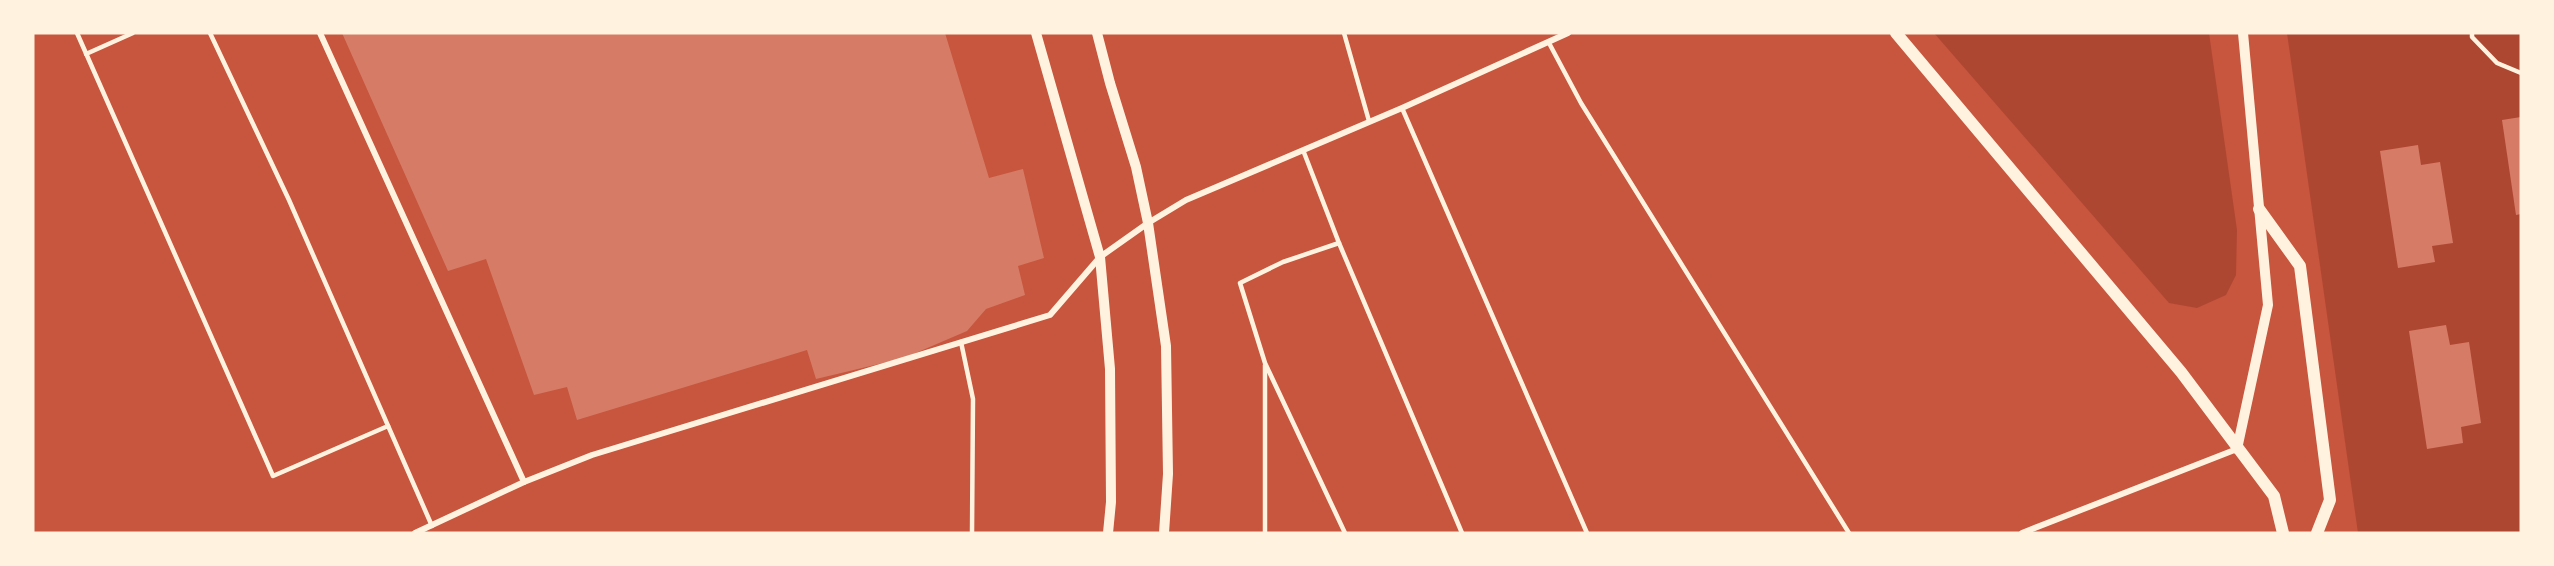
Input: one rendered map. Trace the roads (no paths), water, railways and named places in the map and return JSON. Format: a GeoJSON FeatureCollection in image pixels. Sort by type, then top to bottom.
{"type":"FeatureCollection","features":[{"type":"Feature","properties":{"kind":"main road"},"geometry":{"type":"LineString","coordinates":[[1896,33],[2181,372],[2274,496],[2283,533]]}},
{"type":"Feature","properties":{"kind":"main road"},"geometry":{"type":"LineString","coordinates":[[2259,209],[2300,266],[2330,500],[2318,533]]}},
{"type":"Feature","properties":{"kind":"street"},"geometry":{"type":"LineString","coordinates":[[320,33],[524,482]]}},
{"type":"Feature","properties":{"kind":"street"},"geometry":{"type":"LineString","coordinates":[[1036,33],[1100,257],[1110,369],[1111,502],[1108,533]]}},
{"type":"Feature","properties":{"kind":"street"},"geometry":{"type":"LineString","coordinates":[[1097,33],[1136,167],[1148,223],[1166,346],[1168,474],[1164,533]]}},
{"type":"Feature","properties":{"kind":"street"},"geometry":{"type":"LineString","coordinates":[[416,533],[524,482],[592,455],[1050,315],[1100,257],[1148,223],[1186,200],[1402,108],[1568,33]]}},
{"type":"Feature","properties":{"kind":"street"},"geometry":{"type":"LineString","coordinates":[[2022,533],[2237,449],[2268,305],[2243,33]]}},
{"type":"Feature","properties":{"kind":"lane"},"geometry":{"type":"LineString","coordinates":[[76,33],[273,476],[388,426]]}},
{"type":"Feature","properties":{"kind":"lane"},"geometry":{"type":"LineString","coordinates":[[86,54],[133,33]]}},
{"type":"Feature","properties":{"kind":"lane"},"geometry":{"type":"LineString","coordinates":[[210,33],[289,200],[432,526]]}},
{"type":"Feature","properties":{"kind":"lane"},"geometry":{"type":"LineString","coordinates":[[1344,33],[1369,121]]}},
{"type":"Feature","properties":{"kind":"lane"},"geometry":{"type":"LineString","coordinates":[[2472,33],[2472,37],[2497,63],[2521,73]]}},
{"type":"Feature","properties":{"kind":"lane"},"geometry":{"type":"LineString","coordinates":[[1549,43],[1587,113],[1849,533]]}},
{"type":"Feature","properties":{"kind":"lane"},"geometry":{"type":"LineString","coordinates":[[1402,108],[1587,533]]}},
{"type":"Feature","properties":{"kind":"lane"},"geometry":{"type":"LineString","coordinates":[[1303,150],[1339,243],[1462,533]]}},
{"type":"Feature","properties":{"kind":"lane"},"geometry":{"type":"LineString","coordinates":[[1339,243],[1283,262],[1240,283],[1265,363],[1345,533]]}},
{"type":"Feature","properties":{"kind":"lane"},"geometry":{"type":"LineString","coordinates":[[961,342],[973,399],[972,533]]}},
{"type":"Feature","properties":{"kind":"lane"},"geometry":{"type":"LineString","coordinates":[[1265,363],[1265,533]]}}]}
